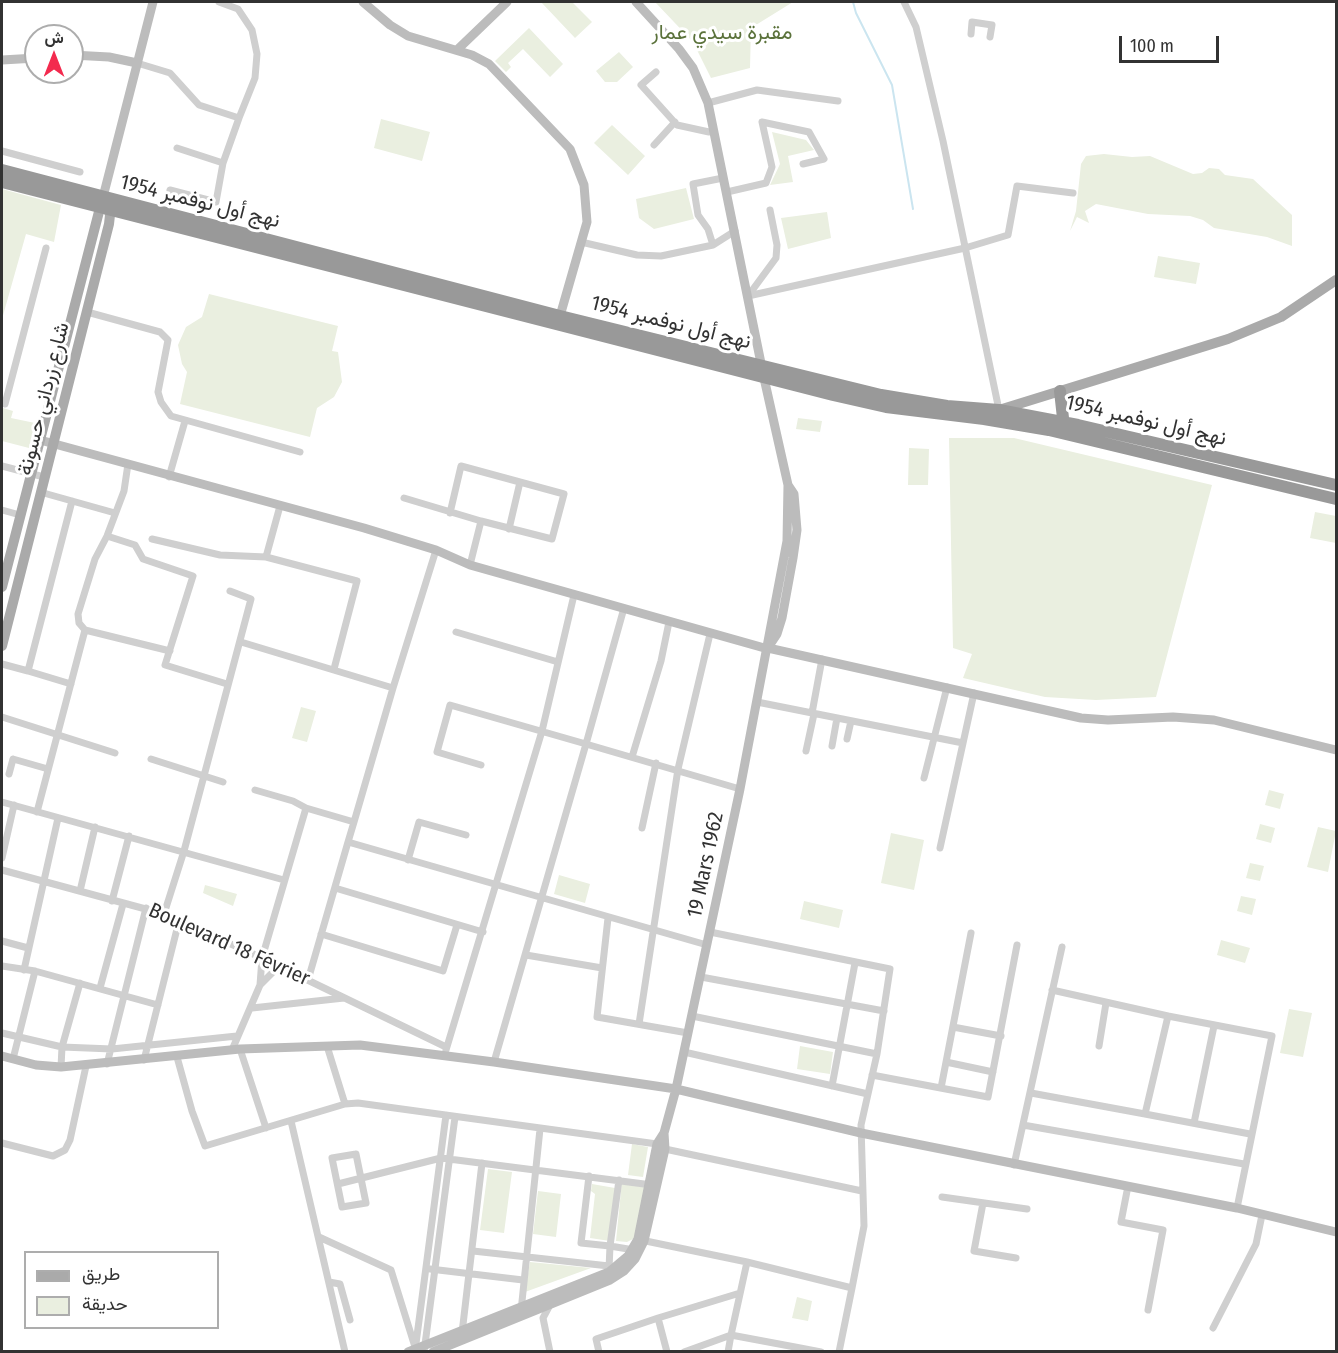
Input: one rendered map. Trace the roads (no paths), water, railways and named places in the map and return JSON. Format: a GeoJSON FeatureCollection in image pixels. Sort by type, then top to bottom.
{"type":"FeatureCollection","features":[{"type":"Feature","properties":{"kind":"highway","name":"نهج أول نوفمبر 1954"},"geometry":{"type":"LineString","coordinates":[[2,170],[104,205]]}},
{"type":"Feature","properties":{"kind":"highway","name":"نهج أول نوفمبر 1954"},"geometry":{"type":"LineString","coordinates":[[2,182],[104,205],[707,357],[886,407],[984,419],[1069,435],[1336,499]]}},
{"type":"Feature","properties":{"kind":"highway","name":"نهج أول نوفمبر 1954"},"geometry":{"type":"LineString","coordinates":[[466,296],[560,316],[635,339]]}},
{"type":"Feature","properties":{"kind":"highway","name":"نهج أول نوفمبر 1954"},"geometry":{"type":"LineString","coordinates":[[763,372],[947,406],[999,410],[1078,424],[1336,485]]}},
{"type":"Feature","properties":{"kind":"highway"},"geometry":{"type":"LineString","coordinates":[[1061,396],[1063,422],[1069,435]]}},
{"type":"Feature","properties":{"kind":"highway"},"geometry":{"type":"LineString","coordinates":[[1061,396],[1078,424]]}},
{"type":"Feature","properties":{"kind":"main road","name":"شارع زرداني حسونة"},"geometry":{"type":"LineString","coordinates":[[2,586],[74,307],[104,205]]}},
{"type":"Feature","properties":{"kind":"main road","name":"شارع زرداني حسونة"},"geometry":{"type":"LineString","coordinates":[[2,646],[109,224],[104,205]]}},
{"type":"Feature","properties":{"kind":"main road"},"geometry":{"type":"LineString","coordinates":[[984,419],[999,410],[1061,396],[1248,332],[1281,317],[1336,280]]}},
{"type":"Feature","properties":{"kind":"main road"},"geometry":{"type":"LineString","coordinates":[[74,307],[87,312]]}},
{"type":"Feature","properties":{"kind":"street","name":"شارع زرداني حسونة"},"geometry":{"type":"LineString","coordinates":[[104,205],[153,2]]}},
{"type":"Feature","properties":{"kind":"street"},"geometry":{"type":"LineString","coordinates":[[219,2],[238,9]]}},
{"type":"Feature","properties":{"kind":"street"},"geometry":{"type":"LineString","coordinates":[[170,190],[216,202],[223,163],[255,78],[257,54],[252,30],[232,2]]}},
{"type":"Feature","properties":{"kind":"street"},"geometry":{"type":"LineString","coordinates":[[365,2],[390,25],[408,36],[481,59],[499,72],[570,149],[580,170],[587,197],[586,222],[560,316]]}},
{"type":"Feature","properties":{"kind":"street"},"geometry":{"type":"LineString","coordinates":[[457,50],[507,2]]}},
{"type":"Feature","properties":{"kind":"street","name":"19 Mars 1962"},"geometry":{"type":"LineString","coordinates":[[636,2],[680,49],[693,68],[708,103],[788,485],[787,541],[768,648],[701,977],[661,1146]]}},
{"type":"Feature","properties":{"kind":"street"},"geometry":{"type":"LineString","coordinates":[[904,2],[916,27],[999,410]]}},
{"type":"Feature","properties":{"kind":"street"},"geometry":{"type":"LineString","coordinates":[[971,34],[972,22],[992,24],[990,37]]}},
{"type":"Feature","properties":{"kind":"street"},"geometry":{"type":"LineString","coordinates":[[84,56],[109,57],[170,73],[199,105],[239,118]]}},
{"type":"Feature","properties":{"kind":"street"},"geometry":{"type":"LineString","coordinates":[[2,62],[24,59]]}},
{"type":"Feature","properties":{"kind":"street"},"geometry":{"type":"LineString","coordinates":[[656,72],[641,85],[675,122],[709,132]]}},
{"type":"Feature","properties":{"kind":"street"},"geometry":{"type":"LineString","coordinates":[[708,103],[757,90],[838,101]]}},
{"type":"Feature","properties":{"kind":"street"},"geometry":{"type":"LineString","coordinates":[[654,145],[675,122]]}},
{"type":"Feature","properties":{"kind":"street"},"geometry":{"type":"LineString","coordinates":[[727,192],[766,183],[772,167],[762,122],[809,132],[824,159],[803,164]]}},
{"type":"Feature","properties":{"kind":"street"},"geometry":{"type":"LineString","coordinates":[[177,148],[223,163]]}},
{"type":"Feature","properties":{"kind":"street"},"geometry":{"type":"LineString","coordinates":[[2,151],[80,172]]}},
{"type":"Feature","properties":{"kind":"street"},"geometry":{"type":"LineString","coordinates":[[713,245],[708,229],[698,215],[693,184],[723,178]]}},
{"type":"Feature","properties":{"kind":"street"},"geometry":{"type":"LineString","coordinates":[[748,296],[965,248],[1008,235],[1017,186],[1073,192]]}},
{"type":"Feature","properties":{"kind":"street"},"geometry":{"type":"LineString","coordinates":[[748,296],[776,258],[777,245],[770,210]]}},
{"type":"Feature","properties":{"kind":"street"},"geometry":{"type":"LineString","coordinates":[[581,242],[651,256],[713,245],[735,231]]}},
{"type":"Feature","properties":{"kind":"street"},"geometry":{"type":"LineString","coordinates":[[5,404],[46,248]]}},
{"type":"Feature","properties":{"kind":"street"},"geometry":{"type":"LineString","coordinates":[[87,312],[160,332],[168,340],[158,392],[160,402],[171,416],[300,452]]}},
{"type":"Feature","properties":{"kind":"street"},"geometry":{"type":"LineString","coordinates":[[169,477],[185,421]]}},
{"type":"Feature","properties":{"kind":"street"},"geometry":{"type":"LineString","coordinates":[[40,440],[436,550],[470,565],[711,634],[768,648],[1090,719],[1173,717],[1214,720],[1336,750]]}},
{"type":"Feature","properties":{"kind":"street"},"geometry":{"type":"LineString","coordinates":[[128,464],[124,490],[107,536],[94,559],[78,614],[79,623],[85,630],[170,651]]}},
{"type":"Feature","properties":{"kind":"street"},"geometry":{"type":"LineString","coordinates":[[404,498],[450,513],[552,539],[564,494],[461,465],[450,513]]}},
{"type":"Feature","properties":{"kind":"street"},"geometry":{"type":"LineString","coordinates":[[2,466],[44,477]]}},
{"type":"Feature","properties":{"kind":"street"},"geometry":{"type":"LineString","coordinates":[[509,529],[520,482]]}},
{"type":"Feature","properties":{"kind":"street"},"geometry":{"type":"LineString","coordinates":[[40,492],[115,513]]}},
{"type":"Feature","properties":{"kind":"street"},"geometry":{"type":"LineString","coordinates":[[28,671],[72,501]]}},
{"type":"Feature","properties":{"kind":"street"},"geometry":{"type":"LineString","coordinates":[[266,557],[280,506]]}},
{"type":"Feature","properties":{"kind":"street"},"geometry":{"type":"LineString","coordinates":[[2,510],[20,515]]}},
{"type":"Feature","properties":{"kind":"street"},"geometry":{"type":"LineString","coordinates":[[470,565],[481,521]]}},
{"type":"Feature","properties":{"kind":"street"},"geometry":{"type":"LineString","coordinates":[[107,536],[135,545],[142,559],[193,576],[165,664],[227,684]]}},
{"type":"Feature","properties":{"kind":"street"},"geometry":{"type":"LineString","coordinates":[[152,539],[220,555],[266,557],[357,580],[334,669]]}},
{"type":"Feature","properties":{"kind":"street"},"geometry":{"type":"LineString","coordinates":[[308,980],[393,688],[436,550]]}},
{"type":"Feature","properties":{"kind":"street"},"geometry":{"type":"LineString","coordinates":[[164,914],[184,851],[251,599],[230,591]]}},
{"type":"Feature","properties":{"kind":"street"},"geometry":{"type":"LineString","coordinates":[[445,1051],[497,887],[542,731],[574,595]]}},
{"type":"Feature","properties":{"kind":"street"},"geometry":{"type":"LineString","coordinates":[[494,1062],[624,609]]}},
{"type":"Feature","properties":{"kind":"street"},"geometry":{"type":"LineString","coordinates":[[632,757],[661,661],[669,622]]}},
{"type":"Feature","properties":{"kind":"street"},"geometry":{"type":"LineString","coordinates":[[37,812],[85,630]]}},
{"type":"Feature","properties":{"kind":"street"},"geometry":{"type":"LineString","coordinates":[[456,632],[558,662]]}},
{"type":"Feature","properties":{"kind":"street"},"geometry":{"type":"LineString","coordinates":[[639,1024],[678,769],[711,634]]}},
{"type":"Feature","properties":{"kind":"street"},"geometry":{"type":"LineString","coordinates":[[241,642],[393,688]]}},
{"type":"Feature","properties":{"kind":"street"},"geometry":{"type":"LineString","coordinates":[[806,751],[822,659]]}},
{"type":"Feature","properties":{"kind":"street"},"geometry":{"type":"LineString","coordinates":[[2,664],[71,684]]}},
{"type":"Feature","properties":{"kind":"street"},"geometry":{"type":"LineString","coordinates":[[924,778],[947,687]]}},
{"type":"Feature","properties":{"kind":"street"},"geometry":{"type":"LineString","coordinates":[[940,848],[974,693]]}},
{"type":"Feature","properties":{"kind":"street"},"geometry":{"type":"LineString","coordinates":[[757,702],[963,743]]}},
{"type":"Feature","properties":{"kind":"street"},"geometry":{"type":"LineString","coordinates":[[481,765],[437,752],[450,705],[678,769],[740,789]]}},
{"type":"Feature","properties":{"kind":"street"},"geometry":{"type":"LineString","coordinates":[[2,717],[115,753]]}},
{"type":"Feature","properties":{"kind":"street"},"geometry":{"type":"LineString","coordinates":[[832,746],[837,718]]}},
{"type":"Feature","properties":{"kind":"street"},"geometry":{"type":"LineString","coordinates":[[847,739],[850,721]]}},
{"type":"Feature","properties":{"kind":"street"},"geometry":{"type":"LineString","coordinates":[[9,774],[13,759],[48,769]]}},
{"type":"Feature","properties":{"kind":"street"},"geometry":{"type":"LineString","coordinates":[[151,759],[223,782]]}},
{"type":"Feature","properties":{"kind":"street"},"geometry":{"type":"LineString","coordinates":[[642,828],[656,763]]}},
{"type":"Feature","properties":{"kind":"street"},"geometry":{"type":"LineString","coordinates":[[255,790],[354,822]]}},
{"type":"Feature","properties":{"kind":"street"},"geometry":{"type":"LineString","coordinates":[[2,802],[284,880]]}},
{"type":"Feature","properties":{"kind":"street"},"geometry":{"type":"LineString","coordinates":[[2,858],[14,805]]}},
{"type":"Feature","properties":{"kind":"street"},"geometry":{"type":"LineString","coordinates":[[266,1128],[236,1050],[237,1036],[252,1008],[260,985],[262,958],[306,808]]}},
{"type":"Feature","properties":{"kind":"street"},"geometry":{"type":"LineString","coordinates":[[24,970],[58,818]]}},
{"type":"Feature","properties":{"kind":"street"},"geometry":{"type":"LineString","coordinates":[[408,860],[419,822],[466,835]]}},
{"type":"Feature","properties":{"kind":"street"},"geometry":{"type":"LineString","coordinates":[[80,891],[95,827]]}},
{"type":"Feature","properties":{"kind":"street"},"geometry":{"type":"LineString","coordinates":[[112,901],[129,836]]}},
{"type":"Feature","properties":{"kind":"street"},"geometry":{"type":"LineString","coordinates":[[348,842],[540,900],[707,945]]}},
{"type":"Feature","properties":{"kind":"street","name":"Boulevard 18 Février"},"geometry":{"type":"LineString","coordinates":[[2,870],[164,914],[346,998],[445,1051]]}},
{"type":"Feature","properties":{"kind":"street"},"geometry":{"type":"LineString","coordinates":[[335,888],[483,932]]}},
{"type":"Feature","properties":{"kind":"street"},"geometry":{"type":"LineString","coordinates":[[100,988],[123,903]]}},
{"type":"Feature","properties":{"kind":"street"},"geometry":{"type":"LineString","coordinates":[[107,1064],[126,996],[146,908]]}},
{"type":"Feature","properties":{"kind":"street"},"geometry":{"type":"LineString","coordinates":[[608,918],[597,1017],[688,1033]]}},
{"type":"Feature","properties":{"kind":"street"},"geometry":{"type":"LineString","coordinates":[[144,1060],[179,921]]}},
{"type":"Feature","properties":{"kind":"street"},"geometry":{"type":"LineString","coordinates":[[321,934],[443,971],[457,925]]}},
{"type":"Feature","properties":{"kind":"street"},"geometry":{"type":"LineString","coordinates":[[710,932],[890,969],[877,1054],[861,1133],[864,1226],[839,1352]]}},
{"type":"Feature","properties":{"kind":"street"},"geometry":{"type":"LineString","coordinates":[[940,1088],[971,933]]}},
{"type":"Feature","properties":{"kind":"street"},"geometry":{"type":"LineString","coordinates":[[2,941],[28,948]]}},
{"type":"Feature","properties":{"kind":"street"},"geometry":{"type":"LineString","coordinates":[[872,1075],[988,1097],[1017,945]]}},
{"type":"Feature","properties":{"kind":"street"},"geometry":{"type":"LineString","coordinates":[[1014,1164],[1062,947]]}},
{"type":"Feature","properties":{"kind":"street"},"geometry":{"type":"LineString","coordinates":[[526,955],[602,968]]}},
{"type":"Feature","properties":{"kind":"street"},"geometry":{"type":"LineString","coordinates":[[832,1086],[855,963]]}},
{"type":"Feature","properties":{"kind":"street"},"geometry":{"type":"LineString","coordinates":[[2,966],[35,970],[158,1005]]}},
{"type":"Feature","properties":{"kind":"street"},"geometry":{"type":"LineString","coordinates":[[260,985],[279,966]]}},
{"type":"Feature","properties":{"kind":"street"},"geometry":{"type":"LineString","coordinates":[[14,1059],[35,970]]}},
{"type":"Feature","properties":{"kind":"street"},"geometry":{"type":"LineString","coordinates":[[701,977],[884,1011]]}},
{"type":"Feature","properties":{"kind":"street"},"geometry":{"type":"LineString","coordinates":[[61,1067],[62,1047],[80,982]]}},
{"type":"Feature","properties":{"kind":"street"},"geometry":{"type":"LineString","coordinates":[[1052,990],[1214,1026],[1272,1036],[1250,1134],[1237,1208]]}},
{"type":"Feature","properties":{"kind":"street"},"geometry":{"type":"LineString","coordinates":[[252,1008],[346,998]]}},
{"type":"Feature","properties":{"kind":"street"},"geometry":{"type":"LineString","coordinates":[[1099,1046],[1106,1003]]}},
{"type":"Feature","properties":{"kind":"street"},"geometry":{"type":"LineString","coordinates":[[692,1016],[877,1054]]}},
{"type":"Feature","properties":{"kind":"street"},"geometry":{"type":"LineString","coordinates":[[1145,1114],[1168,1016]]}},
{"type":"Feature","properties":{"kind":"street"},"geometry":{"type":"LineString","coordinates":[[1194,1123],[1214,1026]]}},
{"type":"Feature","properties":{"kind":"street"},"geometry":{"type":"LineString","coordinates":[[953,1027],[1001,1036]]}},
{"type":"Feature","properties":{"kind":"street"},"geometry":{"type":"LineString","coordinates":[[2,1033],[62,1047],[112,1049],[237,1036]]}},
{"type":"Feature","properties":{"kind":"street"},"geometry":{"type":"LineString","coordinates":[[2,1056],[61,1067],[236,1050],[327,1046],[370,1045],[445,1051],[494,1062],[676,1089],[861,1133],[1237,1208],[1336,1232]]}},
{"type":"Feature","properties":{"kind":"street"},"geometry":{"type":"LineString","coordinates":[[327,1046],[345,1104]]}},
{"type":"Feature","properties":{"kind":"street"},"geometry":{"type":"LineString","coordinates":[[684,1052],[868,1094]]}},
{"type":"Feature","properties":{"kind":"street"},"geometry":{"type":"LineString","coordinates":[[177,1057],[192,1111],[205,1146],[345,1104],[365,1104],[661,1146],[862,1191]]}},
{"type":"Feature","properties":{"kind":"street"},"geometry":{"type":"LineString","coordinates":[[946,1062],[993,1071]]}},
{"type":"Feature","properties":{"kind":"street"},"geometry":{"type":"LineString","coordinates":[[2,1143],[53,1156],[65,1150],[70,1140],[86,1066]]}},
{"type":"Feature","properties":{"kind":"street"},"geometry":{"type":"LineString","coordinates":[[1031,1093],[1250,1134]]}},
{"type":"Feature","properties":{"kind":"street"},"geometry":{"type":"LineString","coordinates":[[445,1158],[446,1115]]}},
{"type":"Feature","properties":{"kind":"street"},"geometry":{"type":"LineString","coordinates":[[420,1350],[445,1158],[455,1117]]}},
{"type":"Feature","properties":{"kind":"street"},"geometry":{"type":"LineString","coordinates":[[291,1121],[345,1352]]}},
{"type":"Feature","properties":{"kind":"street"},"geometry":{"type":"LineString","coordinates":[[1023,1125],[1244,1164]]}},
{"type":"Feature","properties":{"kind":"street"},"geometry":{"type":"LineString","coordinates":[[521,1311],[540,1129]]}},
{"type":"Feature","properties":{"kind":"street"},"geometry":{"type":"LineString","coordinates":[[420,1350],[462,1336],[630,1265],[641,1240],[661,1146]]}},
{"type":"Feature","properties":{"kind":"street"},"geometry":{"type":"LineString","coordinates":[[356,1154],[366,1203],[342,1207],[338,1184],[332,1158],[356,1154]]}},
{"type":"Feature","properties":{"kind":"street"},"geometry":{"type":"LineString","coordinates":[[338,1184],[445,1158],[653,1185]]}},
{"type":"Feature","properties":{"kind":"street"},"geometry":{"type":"LineString","coordinates":[[462,1336],[482,1163]]}},
{"type":"Feature","properties":{"kind":"street"},"geometry":{"type":"LineString","coordinates":[[589,1176],[581,1244],[636,1251]]}},
{"type":"Feature","properties":{"kind":"street"},"geometry":{"type":"LineString","coordinates":[[609,1272],[610,1246],[619,1180]]}},
{"type":"Feature","properties":{"kind":"street"},"geometry":{"type":"LineString","coordinates":[[1128,1186],[1121,1222],[1163,1230],[1148,1310]]}},
{"type":"Feature","properties":{"kind":"street"},"geometry":{"type":"LineString","coordinates":[[942,1197],[1027,1209]]}},
{"type":"Feature","properties":{"kind":"street"},"geometry":{"type":"LineString","coordinates":[[983,1203],[974,1251],[1016,1258]]}},
{"type":"Feature","properties":{"kind":"street"},"geometry":{"type":"LineString","coordinates":[[1213,1328],[1256,1244],[1262,1215]]}},
{"type":"Feature","properties":{"kind":"street"},"geometry":{"type":"LineString","coordinates":[[319,1237],[391,1270],[420,1350]]}},
{"type":"Feature","properties":{"kind":"street"},"geometry":{"type":"LineString","coordinates":[[641,1240],[747,1262],[852,1288]]}},
{"type":"Feature","properties":{"kind":"street"},"geometry":{"type":"LineString","coordinates":[[473,1251],[526,1256],[609,1272]]}},
{"type":"Feature","properties":{"kind":"street"},"geometry":{"type":"LineString","coordinates":[[728,1352],[747,1262]]}},
{"type":"Feature","properties":{"kind":"street"},"geometry":{"type":"LineString","coordinates":[[430,1269],[523,1280]]}},
{"type":"Feature","properties":{"kind":"street"},"geometry":{"type":"LineString","coordinates":[[521,1311],[552,1303],[609,1272]]}},
{"type":"Feature","properties":{"kind":"street"},"geometry":{"type":"LineString","coordinates":[[329,1282],[340,1284],[350,1320]]}},
{"type":"Feature","properties":{"kind":"street"},"geometry":{"type":"LineString","coordinates":[[599,1352],[596,1339],[740,1293]]}},
{"type":"Feature","properties":{"kind":"street"},"geometry":{"type":"LineString","coordinates":[[550,1352],[543,1318],[552,1303]]}},
{"type":"Feature","properties":{"kind":"street"},"geometry":{"type":"LineString","coordinates":[[658,1318],[667,1352]]}},
{"type":"Feature","properties":{"kind":"street"},"geometry":{"type":"LineString","coordinates":[[684,1352],[731,1335],[794,1349],[821,1352]]}},
{"type":"Feature","properties":{"kind":"waterway"},"geometry":{"type":"LineString","coordinates":[[853,2],[856,13],[892,85],[913,209]]}},
{"type":"Feature","properties":{"kind":"park label","name":"مقبرة سيدي عمار"},"geometry":{"type":"Point","coordinates":[722,33]}}]}
